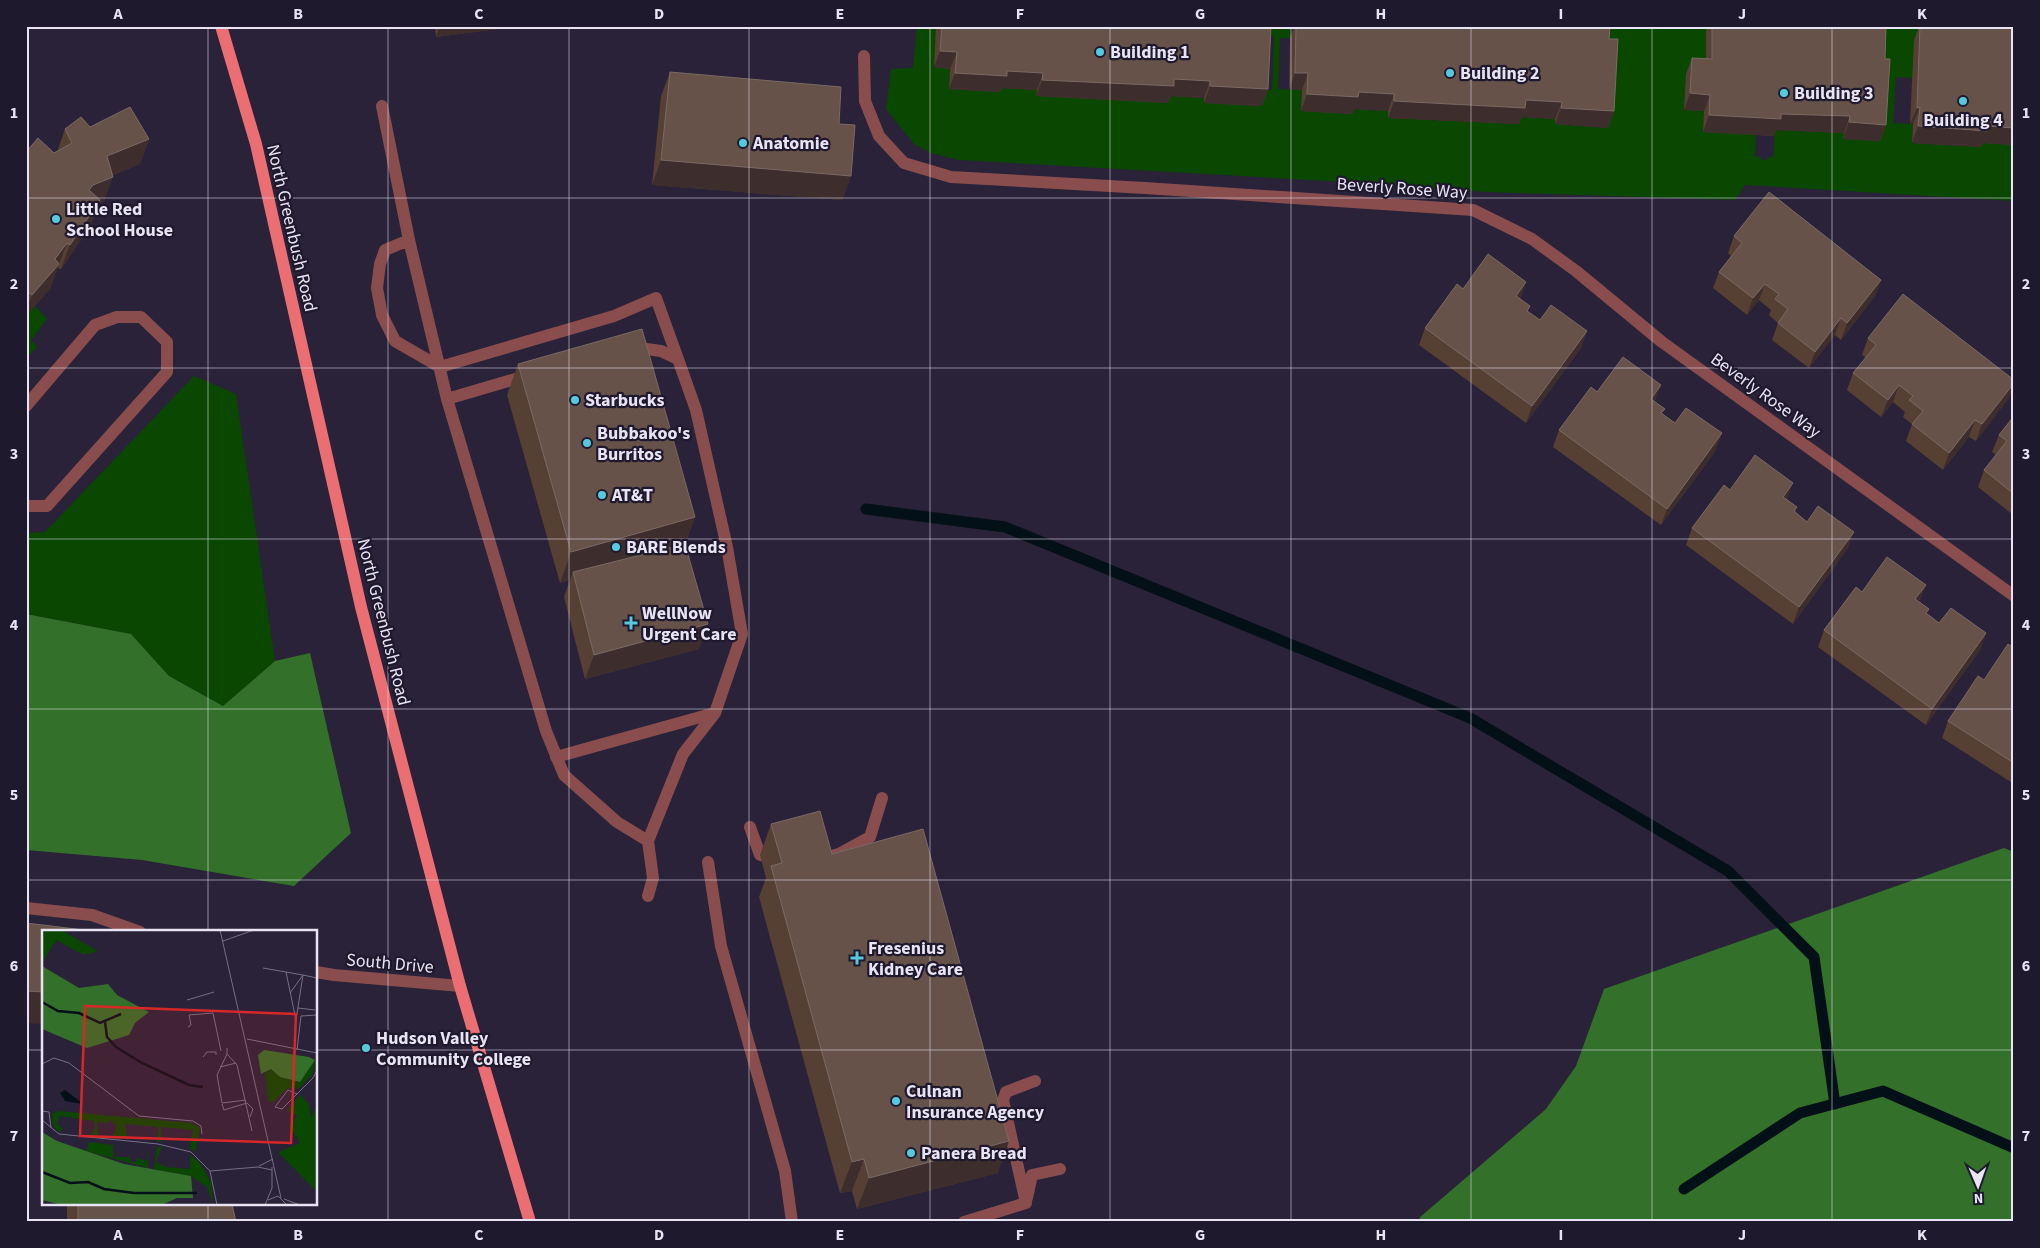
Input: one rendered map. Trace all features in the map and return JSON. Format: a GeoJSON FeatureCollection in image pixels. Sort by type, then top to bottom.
{"type":"FeatureCollection","features":[{"type":"Feature","properties":{"kind":"main road","name":"North Greenbush Road"},"geometry":{"type":"LineString","coordinates":[[221,26],[256,144],[361,608],[460,986],[530,1222]]}},
{"type":"Feature","properties":{"kind":"street","name":"Beverly Rose Way"},"geometry":{"type":"LineString","coordinates":[[864,56],[865,101],[879,136],[904,163],[951,177],[1155,188],[1473,210],[1532,239],[1576,271],[1662,342],[2014,596]]}},
{"type":"Feature","properties":{"kind":"street"},"geometry":{"type":"LineString","coordinates":[[382,106],[409,240],[447,399],[546,731],[564,775],[617,822],[648,841]]}},
{"type":"Feature","properties":{"kind":"street"},"geometry":{"type":"LineString","coordinates":[[409,240],[385,250],[380,264],[377,288],[382,315],[395,341],[440,367],[614,316],[656,298],[696,410],[727,547],[742,634],[715,713],[683,754],[648,841],[653,878],[648,896]]}},
{"type":"Feature","properties":{"kind":"street"},"geometry":{"type":"LineString","coordinates":[[26,406],[95,326],[117,317],[141,317],[167,342],[167,372],[47,506],[26,506]]}},
{"type":"Feature","properties":{"kind":"street"},"geometry":{"type":"LineString","coordinates":[[619,348],[635,346],[661,351],[678,359]]}},
{"type":"Feature","properties":{"kind":"street"},"geometry":{"type":"LineString","coordinates":[[447,399],[545,370]]}},
{"type":"Feature","properties":{"kind":"street"},"geometry":{"type":"LineString","coordinates":[[556,757],[715,713]]}},
{"type":"Feature","properties":{"kind":"street"},"geometry":{"type":"LineString","coordinates":[[821,858],[839,854],[870,837],[882,798]]}},
{"type":"Feature","properties":{"kind":"street"},"geometry":{"type":"LineString","coordinates":[[750,827],[760,855],[793,863]]}},
{"type":"Feature","properties":{"kind":"street"},"geometry":{"type":"LineString","coordinates":[[708,862],[721,946],[785,1171],[792,1222]]}},
{"type":"Feature","properties":{"kind":"street"},"geometry":{"type":"LineString","coordinates":[[26,908],[92,915],[134,930]]}},
{"type":"Feature","properties":{"kind":"street","name":"South Drive"},"geometry":{"type":"LineString","coordinates":[[318,972],[460,986]]}},
{"type":"Feature","properties":{"kind":"street"},"geometry":{"type":"LineString","coordinates":[[1026,1203],[1003,1100],[1006,1092],[1035,1082]]}},
{"type":"Feature","properties":{"kind":"street"},"geometry":{"type":"LineString","coordinates":[[1026,1203],[1032,1175],[1060,1169]]}},
{"type":"Feature","properties":{"kind":"street"},"geometry":{"type":"LineString","coordinates":[[964,1222],[1026,1203]]}},
{"type":"Feature","properties":{"kind":"green space"},"geometry":{"type":"Polygon","coordinates":[[[917,26],[936,26],[948,68],[950,69],[949,89],[1000,92],[1001,88],[1204,98],[1204,103],[1262,106],[1263,89],[1272,90],[1274,36],[1265,36],[1265,26],[1291,26],[1290,38],[1280,38],[1278,89],[1302,90],[1301,111],[1352,109],[1388,111],[1388,118],[1519,124],[1520,117],[1555,119],[1556,124],[1607,128],[1605,26],[1720,26],[1706,76],[1684,110],[1704,111],[1703,132],[1756,134],[1755,156],[1761,157],[1761,160],[1767,160],[1767,157],[1773,157],[1775,130],[1844,133],[1844,139],[1880,141],[1861,26],[1930,26],[1913,78],[1896,77],[1893,123],[1913,124],[1912,143],[1981,147],[1981,143],[2014,145],[2014,201],[1745,185],[1735,200],[1487,192],[1347,182],[959,160],[931,153],[914,144],[886,109],[891,69],[913,68],[917,26]]]}},
{"type":"Feature","properties":{"kind":"green space"},"geometry":{"type":"Polygon","coordinates":[[[35,306],[47,319],[31,340],[37,347],[26,359],[26,316],[35,306]]]}},
{"type":"Feature","properties":{"kind":"green space"},"geometry":{"type":"Polygon","coordinates":[[[194,376],[236,394],[275,661],[223,706],[169,676],[131,634],[26,614],[26,533],[45,532],[194,376]]]}},
{"type":"Feature","properties":{"kind":"green space"},"geometry":{"type":"Polygon","coordinates":[[[26,614],[131,634],[169,676],[223,706],[275,661],[310,653],[351,833],[294,886],[142,860],[26,850],[26,614]]]}},
{"type":"Feature","properties":{"kind":"green space"},"geometry":{"type":"Polygon","coordinates":[[[2004,848],[2014,852],[2014,1222],[1427,1222],[1419,1218],[1546,1109],[1576,1066],[1604,989],[2004,848]]]}},
{"type":"Feature","properties":{"kind":"building"},"geometry":{"type":"Polygon","coordinates":[[[439,26],[457,26],[439,28],[439,26]]]}},
{"type":"Feature","properties":{"kind":"building","name":"Building 1"},"geometry":{"type":"Polygon","coordinates":[[[942,26],[1271,26],[1268,89],[1210,86],[1210,81],[1174,79],[1174,86],[1042,80],[1043,73],[1007,71],[1007,76],[955,73],[957,52],[940,51],[942,26]]]}},
{"type":"Feature","properties":{"kind":"building","name":"Building 2"},"geometry":{"type":"Polygon","coordinates":[[[1296,26],[1610,26],[1609,39],[1618,39],[1614,111],[1561,108],[1562,102],[1526,100],[1525,108],[1394,101],[1394,94],[1359,92],[1358,97],[1307,94],[1308,73],[1295,73],[1296,26]]]}},
{"type":"Feature","properties":{"kind":"building","name":"Building 3"},"geometry":{"type":"Polygon","coordinates":[[[1712,26],[1886,26],[1885,59],[1890,59],[1886,125],[1849,122],[1850,116],[1781,114],[1781,119],[1709,115],[1710,95],[1690,93],[1692,58],[1712,59],[1712,26]]]}},
{"type":"Feature","properties":{"kind":"building","name":"Building 4"},"geometry":{"type":"Polygon","coordinates":[[[1920,26],[2014,26],[2014,128],[1987,126],[1987,131],[1918,126],[1920,107],[1917,108],[1920,26]]]}},
{"type":"Feature","properties":{"kind":"building"},"geometry":{"type":"Polygon","coordinates":[[[670,72],[841,87],[839,124],[855,125],[851,176],[661,160],[670,72]]]}},
{"type":"Feature","properties":{"kind":"building","name":"Little Red School House"},"geometry":{"type":"Polygon","coordinates":[[[130,107],[149,139],[107,156],[113,177],[93,185],[89,190],[100,200],[70,245],[67,243],[55,259],[59,264],[32,295],[26,291],[26,152],[38,138],[54,153],[72,143],[65,129],[81,117],[90,127],[130,107]]]}},
{"type":"Feature","properties":{"kind":"building"},"geometry":{"type":"Polygon","coordinates":[[[1769,192],[1881,280],[1847,323],[1841,318],[1815,352],[1778,323],[1788,309],[1775,299],[1779,294],[1765,284],[1753,298],[1719,272],[1742,243],[1734,236],[1769,192]]]}},
{"type":"Feature","properties":{"kind":"building"},"geometry":{"type":"Polygon","coordinates":[[[1488,254],[1526,282],[1516,296],[1530,306],[1527,311],[1540,320],[1551,305],[1587,331],[1532,406],[1425,328],[1457,284],[1463,289],[1488,254]]]}},
{"type":"Feature","properties":{"kind":"building"},"geometry":{"type":"Polygon","coordinates":[[[1903,294],[2014,380],[2014,383],[1982,424],[1975,420],[1949,453],[1912,424],[1923,411],[1909,400],[1913,396],[1899,385],[1888,400],[1853,373],[1876,345],[1868,338],[1903,294]]]}},
{"type":"Feature","properties":{"kind":"building"},"geometry":{"type":"Polygon","coordinates":[[[642,329],[695,517],[571,552],[518,364],[642,329]]]}},
{"type":"Feature","properties":{"kind":"building"},"geometry":{"type":"Polygon","coordinates":[[[1623,357],[1661,385],[1651,399],[1665,409],[1661,413],[1675,423],[1686,408],[1722,433],[1667,509],[1559,430],[1591,387],[1597,392],[1623,357]]]}},
{"type":"Feature","properties":{"kind":"building"},"geometry":{"type":"Polygon","coordinates":[[[2014,416],[2014,494],[1984,470],[2007,441],[1999,435],[2014,416]]]}},
{"type":"Feature","properties":{"kind":"building"},"geometry":{"type":"Polygon","coordinates":[[[1755,455],[1793,483],[1783,497],[1797,507],[1794,511],[1807,522],[1818,506],[1854,532],[1799,607],[1692,528],[1724,485],[1730,490],[1755,455]]]}},
{"type":"Feature","properties":{"kind":"building","name":"WellNow Urgent Care"},"geometry":{"type":"Polygon","coordinates":[[[685,544],[708,624],[594,655],[573,572],[685,544]]]}},
{"type":"Feature","properties":{"kind":"building"},"geometry":{"type":"Polygon","coordinates":[[[1887,557],[1926,585],[1915,599],[1929,609],[1926,613],[1939,623],[1951,608],[1986,633],[1932,709],[1824,630],[1856,587],[1862,592],[1887,557]]]}},
{"type":"Feature","properties":{"kind":"building"},"geometry":{"type":"Polygon","coordinates":[[[2008,644],[2014,648],[2014,763],[1948,721],[1978,676],[1984,680],[2008,644]]]}},
{"type":"Feature","properties":{"kind":"building"},"geometry":{"type":"Polygon","coordinates":[[[820,811],[832,854],[923,829],[1009,1141],[869,1178],[864,1159],[852,1162],[771,866],[782,863],[771,824],[820,811]]]}},
{"type":"Feature","properties":{"kind":"building"},"geometry":{"type":"Polygon","coordinates":[[[26,923],[84,930],[42,930],[42,992],[26,991],[26,923]]]}},
{"type":"Feature","properties":{"kind":"building"},"geometry":{"type":"Polygon","coordinates":[[[78,1206],[232,1206],[236,1222],[78,1222],[78,1206]]]}},
{"type":"Feature","properties":{"kind":"waterway"},"geometry":{"type":"LineString","coordinates":[[866,509],[1005,527],[1470,718],[1728,871],[1814,957],[1835,1104]]}},
{"type":"Feature","properties":{"kind":"waterway"},"geometry":{"type":"LineString","coordinates":[[1684,1189],[1800,1113],[1883,1091],[2014,1148]]}},
{"type":"Feature","properties":{"kind":"place","name":"Building 1"},"geometry":{"type":"Point","coordinates":[1100,52]}},
{"type":"Feature","properties":{"kind":"place","name":"Building 2"},"geometry":{"type":"Point","coordinates":[1450,73]}},
{"type":"Feature","properties":{"kind":"place","name":"Building 3"},"geometry":{"type":"Point","coordinates":[1784,93]}},
{"type":"Feature","properties":{"kind":"place","name":"Building 4"},"geometry":{"type":"Point","coordinates":[1963,101]}},
{"type":"Feature","properties":{"kind":"place","name":"Anatomie"},"geometry":{"type":"Point","coordinates":[743,143]}},
{"type":"Feature","properties":{"kind":"place","name":"Little Red School House"},"geometry":{"type":"Point","coordinates":[56,219]}},
{"type":"Feature","properties":{"kind":"place","name":"Starbucks"},"geometry":{"type":"Point","coordinates":[575,400]}},
{"type":"Feature","properties":{"kind":"place","name":"Bubbakoo's Burritos"},"geometry":{"type":"Point","coordinates":[587,443]}},
{"type":"Feature","properties":{"kind":"place","name":"AT&T"},"geometry":{"type":"Point","coordinates":[602,495]}},
{"type":"Feature","properties":{"kind":"place","name":"BARE Blends"},"geometry":{"type":"Point","coordinates":[616,547]}},
{"type":"Feature","properties":{"kind":"place","name":"WellNow Urgent Care"},"geometry":{"type":"Point","coordinates":[631,623]}},
{"type":"Feature","properties":{"kind":"place","name":"Fresenius Kidney Care"},"geometry":{"type":"Point","coordinates":[857,958]}},
{"type":"Feature","properties":{"kind":"place","name":"Hudson Valley Community College"},"geometry":{"type":"Point","coordinates":[366,1048]}},
{"type":"Feature","properties":{"kind":"place","name":"Culnan Insurance Agency"},"geometry":{"type":"Point","coordinates":[896,1101]}},
{"type":"Feature","properties":{"kind":"place","name":"Panera Bread"},"geometry":{"type":"Point","coordinates":[911,1153]}}]}
